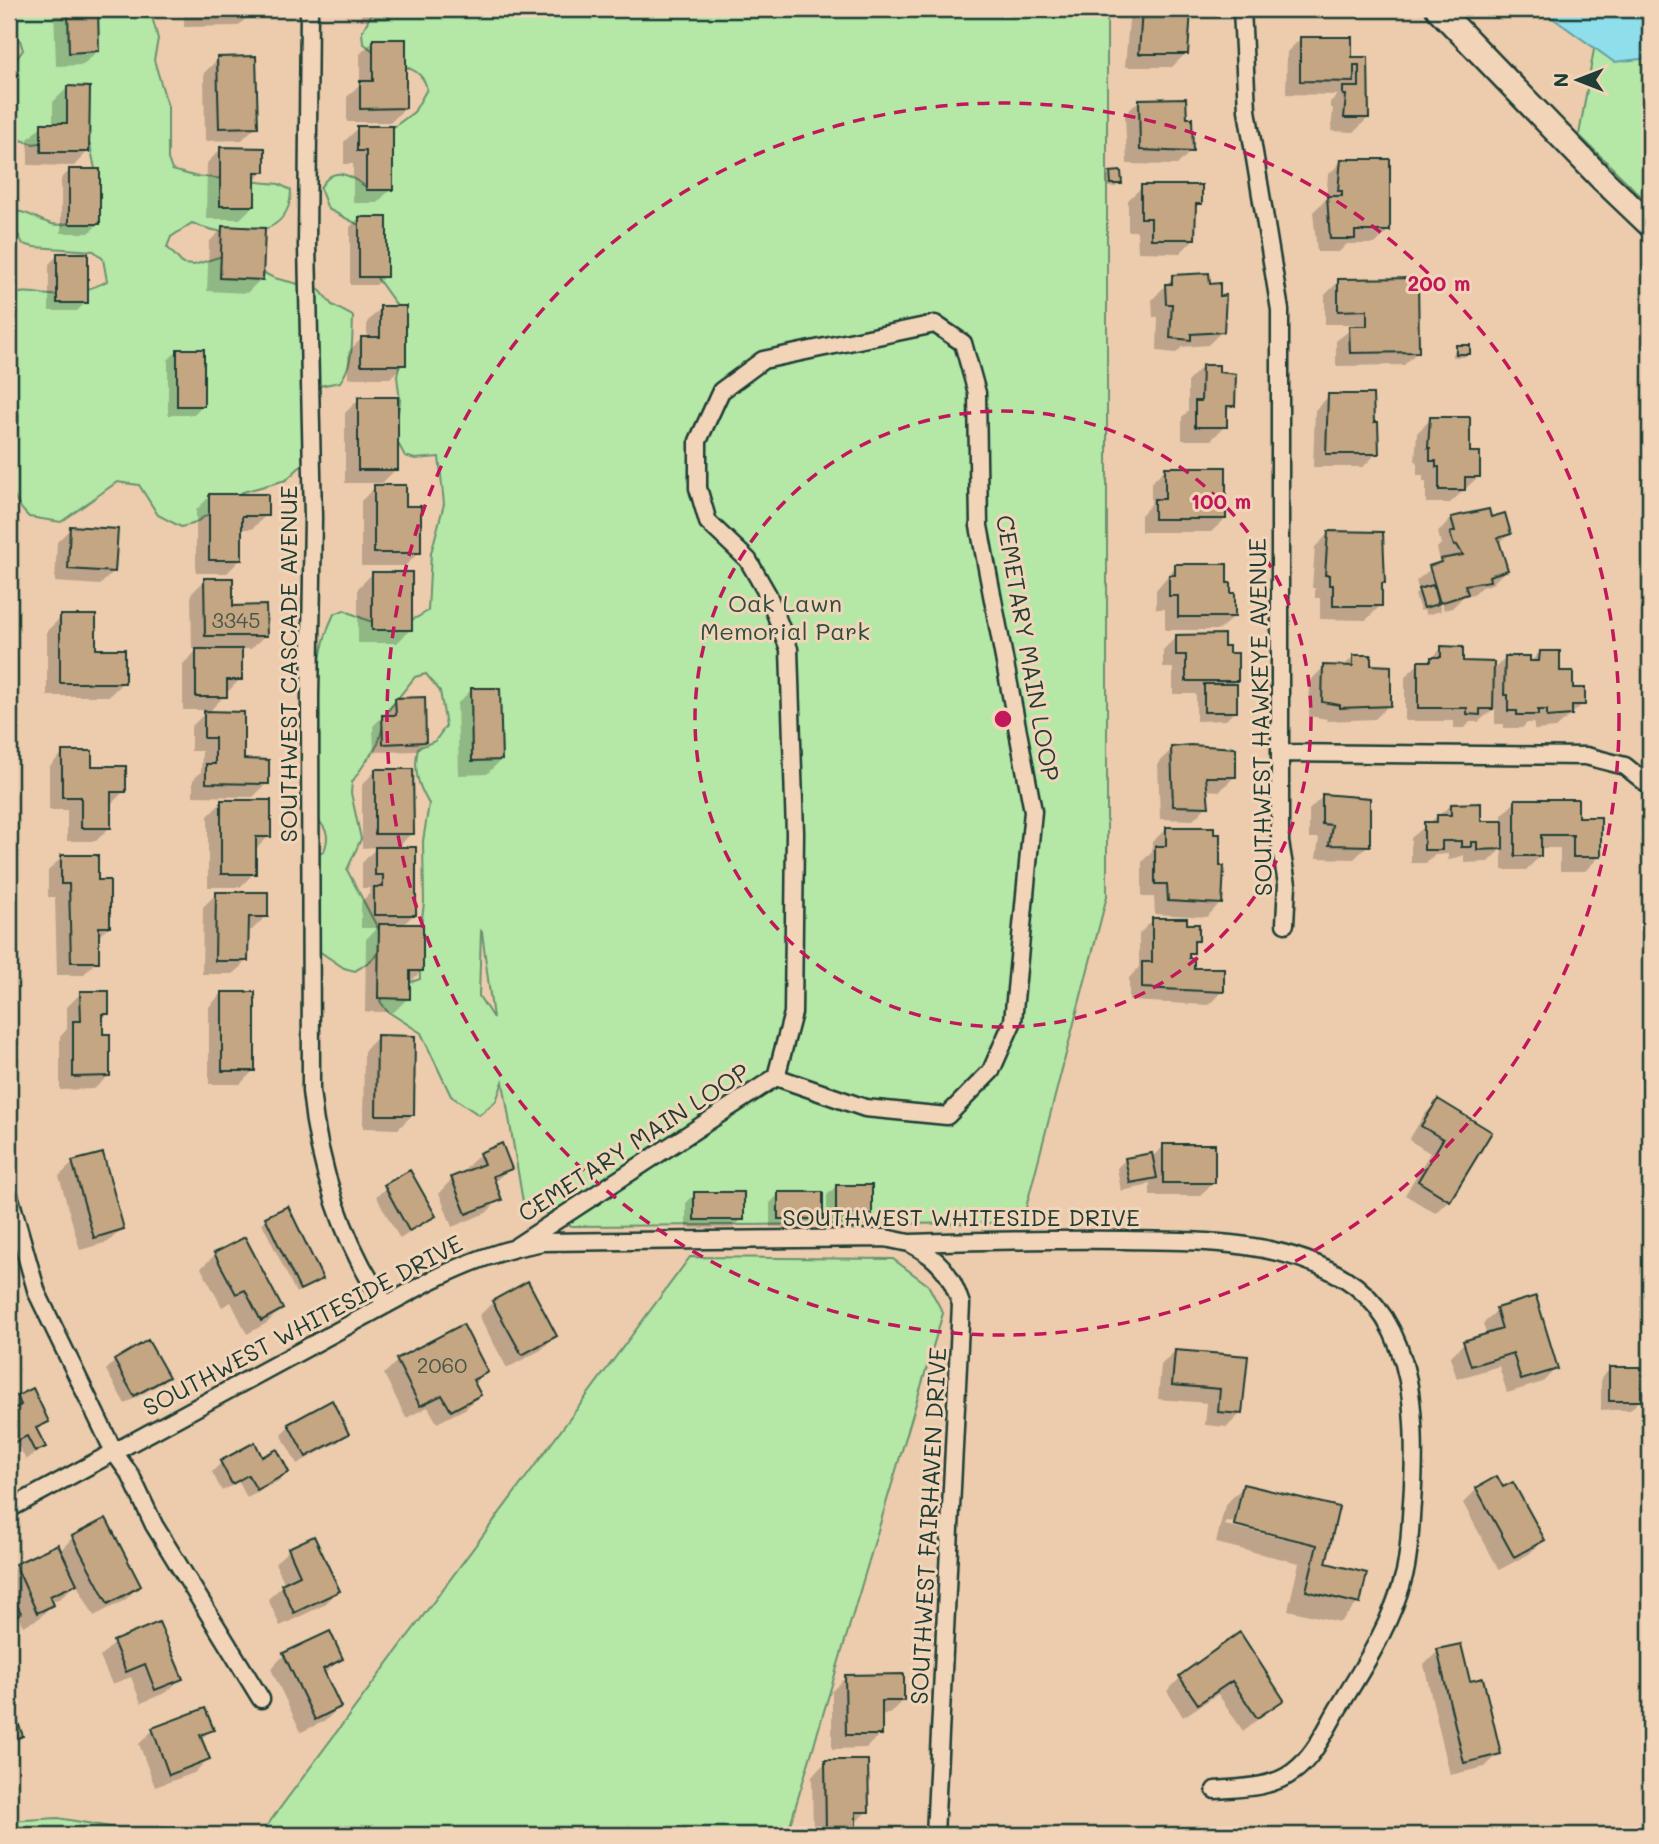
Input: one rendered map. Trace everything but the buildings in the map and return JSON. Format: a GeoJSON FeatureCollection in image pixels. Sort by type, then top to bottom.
{"type":"FeatureCollection","features":[{"type":"Feature","properties":{"kind":"street","name":"SOUTHWEST CASCADE AVENUE"},"geometry":{"type":"LineString","coordinates":[[309,9],[307,246],[313,518],[310,696],[312,1091],[314,1122],[342,1219],[364,1270],[386,1306]]}},
{"type":"Feature","properties":{"kind":"street","name":"SOUTHWEST HAWKEYE AVENUE"},"geometry":{"type":"LineString","coordinates":[[1242,9],[1247,110],[1280,310],[1280,842],[1287,884],[1285,924]]}},
{"type":"Feature","properties":{"kind":"street"},"geometry":{"type":"LineString","coordinates":[[1438,9],[1650,225]]}},
{"type":"Feature","properties":{"kind":"street","name":"CEMETARY MAIN LOOP"},"geometry":{"type":"LineString","coordinates":[[517,1246],[776,1077],[793,1013],[794,833],[789,649],[768,595],[748,560],[708,522],[698,488],[698,441],[721,391],[763,360],[935,324],[963,343],[977,393],[979,526],[1033,811],[1013,1021],[991,1071],[947,1116],[865,1108],[776,1077]]}},
{"type":"Feature","properties":{"kind":"street"},"geometry":{"type":"LineString","coordinates":[[1280,753],[1587,756],[1625,766],[1650,786]]}},
{"type":"Feature","properties":{"kind":"street"},"geometry":{"type":"LineString","coordinates":[[9,1195],[37,1293],[114,1452],[131,1476],[154,1525],[261,1699]]}},
{"type":"Feature","properties":{"kind":"street","name":"SOUTHWEST WHITESIDE DRIVE"},"geometry":{"type":"LineString","coordinates":[[9,1508],[479,1258],[517,1246],[543,1242],[885,1238],[909,1243],[1072,1239],[1240,1245],[1312,1262],[1345,1279],[1360,1290],[1389,1328],[1405,1368],[1412,1405],[1414,1475],[1409,1547],[1392,1611],[1366,1662],[1306,1760],[1291,1774],[1271,1783],[1215,1790]]}},
{"type":"Feature","properties":{"kind":"street","name":"SOUTHWEST FAIRHAVEN DRIVE"},"geometry":{"type":"LineString","coordinates":[[909,1243],[943,1265],[953,1281],[961,1304],[935,1835]]}},
{"type":"Feature","properties":{"kind":"green space"},"geometry":{"type":"Polygon","coordinates":[[[9,9],[150,9],[158,39],[154,60],[168,107],[168,159],[172,170],[194,176],[279,184],[291,190],[288,207],[280,220],[269,228],[254,232],[222,232],[192,223],[171,237],[167,247],[183,264],[194,265],[219,257],[232,257],[274,278],[319,289],[332,305],[353,316],[351,351],[345,375],[340,382],[319,386],[310,394],[319,438],[318,450],[286,480],[243,492],[193,524],[181,527],[158,515],[139,485],[117,482],[61,522],[29,517],[13,492],[8,463],[19,417],[8,367],[9,300],[25,292],[58,295],[107,281],[103,259],[94,251],[23,244],[12,223],[13,211],[20,211],[52,224],[69,223],[98,203],[99,188],[90,145],[74,138],[33,144],[9,136],[9,69],[23,50],[20,40],[9,30],[9,9]]]}},
{"type":"Feature","properties":{"kind":"green space","name":"Oak Lawn Memorial Park"},"geometry":{"type":"Polygon","coordinates":[[[374,9],[1107,9],[1107,896],[1022,1223],[571,1226],[523,1202],[503,1082],[496,1101],[479,1115],[451,1096],[421,1033],[387,1011],[380,1001],[387,990],[420,979],[419,942],[424,903],[423,841],[429,804],[418,778],[416,764],[418,748],[435,741],[446,726],[440,691],[426,674],[415,677],[387,712],[378,744],[352,782],[351,793],[361,839],[347,870],[383,938],[380,949],[370,961],[355,971],[344,968],[316,949],[313,856],[324,851],[327,843],[326,831],[315,813],[313,800],[316,699],[322,647],[334,614],[344,610],[386,625],[406,622],[428,611],[431,553],[444,504],[439,457],[415,459],[405,456],[394,436],[400,401],[397,376],[406,336],[405,324],[395,303],[375,275],[359,225],[328,209],[320,188],[330,176],[336,174],[353,178],[366,187],[386,181],[387,132],[414,112],[427,89],[415,71],[382,57],[363,43],[362,32],[374,9]],[[482,932],[479,996],[493,1018],[482,932]]]}},
{"type":"Feature","properties":{"kind":"green space"},"geometry":{"type":"Polygon","coordinates":[[[1601,9],[1650,9],[1650,205],[1579,135],[1601,9]]]}},
{"type":"Feature","properties":{"kind":"green space"},"geometry":{"type":"Polygon","coordinates":[[[690,1257],[893,1259],[928,1285],[943,1313],[787,1835],[260,1835],[690,1257]]]}},
{"type":"Feature","properties":{"kind":"green space"},"geometry":{"type":"Polygon","coordinates":[[[58,1818],[156,1835],[9,1835],[9,1821],[58,1818]]]}},
{"type":"Feature","properties":{"kind":"water"},"geometry":{"type":"Polygon","coordinates":[[[1540,9],[1650,9],[1650,54],[1641,59],[1614,62],[1540,9]]]}}]}
